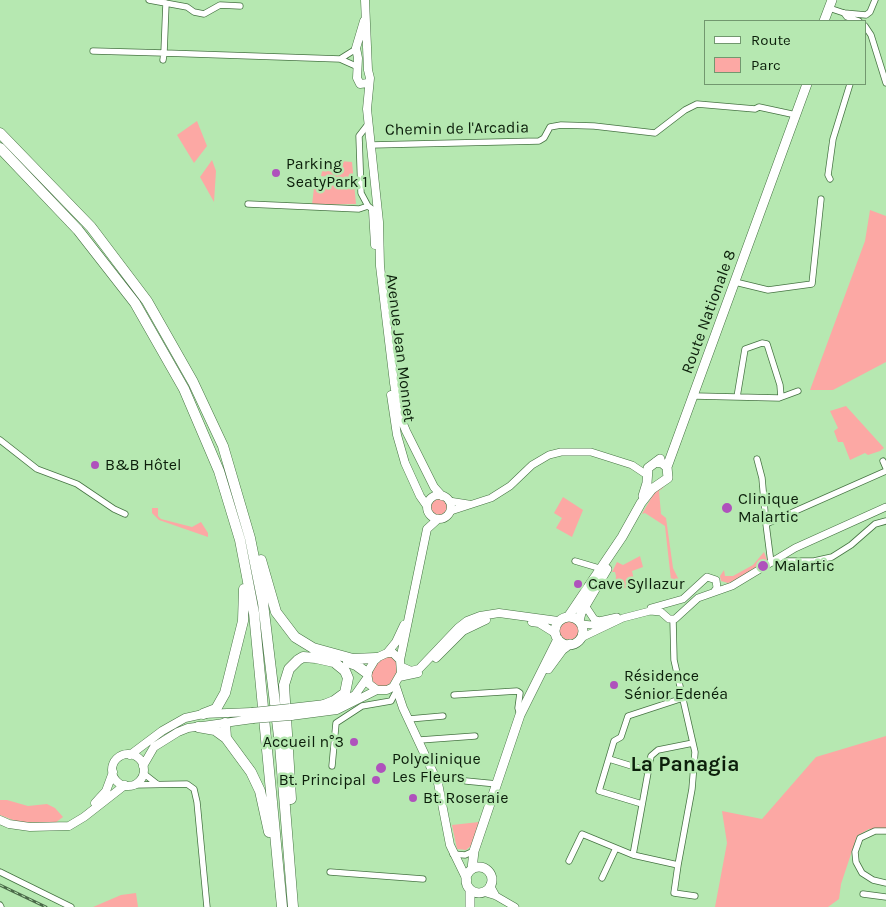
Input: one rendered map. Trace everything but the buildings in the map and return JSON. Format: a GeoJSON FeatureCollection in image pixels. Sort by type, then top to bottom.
{"type":"FeatureCollection","features":[{"type":"Feature","properties":{"kind":"highway"},"geometry":{"type":"LineString","coordinates":[[0,133],[26,157],[91,227],[147,301],[210,415],[252,522],[274,605],[287,628],[303,643],[313,648],[353,659],[376,658]]}},
{"type":"Feature","properties":{"kind":"highway"},"geometry":{"type":"LineString","coordinates":[[0,148],[78,230],[135,304],[187,396],[208,442],[232,509],[254,613],[281,907]]}},
{"type":"Feature","properties":{"kind":"highway"},"geometry":{"type":"LineString","coordinates":[[233,476],[250,538],[263,603],[280,745],[293,907]]}},
{"type":"Feature","properties":{"kind":"highway"},"geometry":{"type":"LineString","coordinates":[[203,714],[216,709],[222,701],[244,621],[244,584],[235,539],[232,509]]}},
{"type":"Feature","properties":{"kind":"highway"},"geometry":{"type":"LineString","coordinates":[[292,895],[294,857],[284,685],[289,669],[303,657],[314,655],[356,665],[367,676]]}},
{"type":"Feature","properties":{"kind":"highway"},"geometry":{"type":"LineString","coordinates":[[303,657],[334,662],[343,668],[347,674],[348,683],[344,693],[334,701],[324,705]]}},
{"type":"Feature","properties":{"kind":"highway"},"geometry":{"type":"LineString","coordinates":[[225,723],[226,738]]}},
{"type":"Feature","properties":{"kind":"highway"},"geometry":{"type":"LineString","coordinates":[[198,727],[215,730],[226,738],[250,772],[260,791],[268,826],[281,907]]}},
{"type":"Feature","properties":{"kind":"main road"},"geometry":{"type":"LineString","coordinates":[[361,46],[370,78],[364,84],[357,78],[358,67],[361,46],[366,12],[365,0]]}},
{"type":"Feature","properties":{"kind":"main road"},"geometry":{"type":"LineString","coordinates":[[825,20],[836,0]]}},
{"type":"Feature","properties":{"kind":"main road"},"geometry":{"type":"LineString","coordinates":[[829,20],[832,6]]}},
{"type":"Feature","properties":{"kind":"main road","name":"Avenue Jean Monnet"},"geometry":{"type":"LineString","coordinates":[[364,84],[374,187],[375,265],[394,416],[405,463],[428,509]]}},
{"type":"Feature","properties":{"kind":"main road","name":"Route Nationale 8"},"geometry":{"type":"LineString","coordinates":[[667,467],[672,449],[695,396],[770,185],[802,85]]}},
{"type":"Feature","properties":{"kind":"main road","name":"Route Nationale 8"},"geometry":{"type":"LineString","coordinates":[[794,114],[807,85]]}},
{"type":"Feature","properties":{"kind":"main road","name":"Avenue Jean Monnet"},"geometry":{"type":"LineString","coordinates":[[373,209],[399,414],[434,487],[442,496]]}},
{"type":"Feature","properties":{"kind":"main road","name":"Route Nationale 8"},"geometry":{"type":"LineString","coordinates":[[653,464],[672,449]]}},
{"type":"Feature","properties":{"kind":"main road"},"geometry":{"type":"LineString","coordinates":[[526,700],[541,681],[553,661],[570,644],[580,638],[583,631],[580,623],[581,613],[603,570],[641,503],[652,489],[668,478],[667,467],[662,463],[653,464],[647,477],[641,503]]}},
{"type":"Feature","properties":{"kind":"main road"},"geometry":{"type":"LineString","coordinates":[[647,477],[653,483],[660,484]]}},
{"type":"Feature","properties":{"kind":"main road"},"geometry":{"type":"LineString","coordinates":[[0,826],[9,824],[54,827],[74,824],[129,785],[143,770],[150,751],[162,741],[178,732],[252,716],[337,710],[389,691],[399,677],[425,536],[428,509],[432,497],[442,496],[449,501],[451,511],[447,517],[429,524],[425,536]]}},
{"type":"Feature","properties":{"kind":"main road"},"geometry":{"type":"LineString","coordinates":[[428,509],[432,517],[438,519]]}},
{"type":"Feature","properties":{"kind":"main road"},"geometry":{"type":"LineString","coordinates":[[387,653],[393,654],[411,671],[419,669],[458,628],[467,621],[480,616],[499,613],[558,621],[568,617],[603,570]]}},
{"type":"Feature","properties":{"kind":"main road"},"geometry":{"type":"LineString","coordinates":[[291,712],[335,704],[349,698],[367,676],[376,658],[387,653],[396,642],[410,611]]}},
{"type":"Feature","properties":{"kind":"main road"},"geometry":{"type":"LineString","coordinates":[[568,617],[580,623]]}},
{"type":"Feature","properties":{"kind":"main road"},"geometry":{"type":"LineString","coordinates":[[399,677],[423,670],[463,631],[484,620],[503,618],[539,623],[570,644]]}},
{"type":"Feature","properties":{"kind":"main road"},"geometry":{"type":"LineString","coordinates":[[469,906],[475,878],[474,851],[520,715],[556,636],[558,621]]}},
{"type":"Feature","properties":{"kind":"main road"},"geometry":{"type":"LineString","coordinates":[[367,676],[369,684],[389,691],[403,708],[409,719],[438,783],[453,854],[458,862],[475,878],[490,885],[489,872],[475,878]]}},
{"type":"Feature","properties":{"kind":"main road"},"geometry":{"type":"LineString","coordinates":[[225,723],[228,716],[234,713]]}},
{"type":"Feature","properties":{"kind":"main road"},"geometry":{"type":"LineString","coordinates":[[54,827],[81,815],[95,804],[106,791],[117,759],[130,754],[169,726],[185,718],[203,714],[234,713],[252,716]]}},
{"type":"Feature","properties":{"kind":"main road"},"geometry":{"type":"LineString","coordinates":[[130,754],[137,757],[143,770]]}},
{"type":"Feature","properties":{"kind":"main road"},"geometry":{"type":"LineString","coordinates":[[113,772],[116,780],[129,785]]}},
{"type":"Feature","properties":{"kind":"main road"},"geometry":{"type":"LineString","coordinates":[[0,820],[9,824]]}},
{"type":"Feature","properties":{"kind":"street"},"geometry":{"type":"LineString","coordinates":[[149,0],[187,7],[194,12],[204,14],[220,5],[240,6]]}},
{"type":"Feature","properties":{"kind":"street"},"geometry":{"type":"LineString","coordinates":[[844,13],[866,15],[870,12],[875,0]]}},
{"type":"Feature","properties":{"kind":"street"},"geometry":{"type":"LineString","coordinates":[[163,60],[166,3]]}},
{"type":"Feature","properties":{"kind":"street"},"geometry":{"type":"LineString","coordinates":[[832,6],[847,17],[856,20]]}},
{"type":"Feature","properties":{"kind":"street"},"geometry":{"type":"LineString","coordinates":[[866,28],[871,35],[886,83]]}},
{"type":"Feature","properties":{"kind":"street"},"geometry":{"type":"LineString","coordinates":[[340,59],[361,46]]}},
{"type":"Feature","properties":{"kind":"street"},"geometry":{"type":"LineString","coordinates":[[93,51],[340,59],[358,67]]}},
{"type":"Feature","properties":{"kind":"street"},"geometry":{"type":"LineString","coordinates":[[830,179],[828,175],[833,139],[850,85]]}},
{"type":"Feature","properties":{"kind":"street","name":"Chemin de l'Arcadia"},"geometry":{"type":"LineString","coordinates":[[371,145],[539,141],[544,138],[550,127],[561,125],[594,126],[655,133],[685,110],[697,104],[759,108],[794,114]]}},
{"type":"Feature","properties":{"kind":"street"},"geometry":{"type":"LineString","coordinates":[[359,209],[361,193],[359,136],[369,123]]}},
{"type":"Feature","properties":{"kind":"street"},"geometry":{"type":"LineString","coordinates":[[361,193],[373,209]]}},
{"type":"Feature","properties":{"kind":"street"},"geometry":{"type":"LineString","coordinates":[[735,282],[768,290],[812,284],[821,199]]}},
{"type":"Feature","properties":{"kind":"street"},"geometry":{"type":"LineString","coordinates":[[248,204],[373,209]]}},
{"type":"Feature","properties":{"kind":"street"},"geometry":{"type":"LineString","coordinates":[[737,398],[745,349],[762,343],[766,344],[780,385],[780,397]]}},
{"type":"Feature","properties":{"kind":"street"},"geometry":{"type":"LineString","coordinates":[[695,396],[737,398],[780,397],[798,391]]}},
{"type":"Feature","properties":{"kind":"street"},"geometry":{"type":"LineString","coordinates":[[0,440],[37,469],[77,484],[114,509],[125,514]]}},
{"type":"Feature","properties":{"kind":"street"},"geometry":{"type":"LineString","coordinates":[[451,511],[491,498],[510,486],[532,465],[548,455],[561,452],[591,452],[632,466],[647,477]]}},
{"type":"Feature","properties":{"kind":"street"},"geometry":{"type":"LineString","coordinates":[[757,458],[762,478],[771,563]]}},
{"type":"Feature","properties":{"kind":"street"},"geometry":{"type":"LineString","coordinates":[[766,524],[886,470],[883,461]]}},
{"type":"Feature","properties":{"kind":"street"},"geometry":{"type":"LineString","coordinates":[[632,466],[653,464]]}},
{"type":"Feature","properties":{"kind":"street"},"geometry":{"type":"LineString","coordinates":[[449,501],[471,505]]}},
{"type":"Feature","properties":{"kind":"street"},"geometry":{"type":"LineString","coordinates":[[673,620],[678,618],[692,602],[732,586],[795,548],[886,507]]}},
{"type":"Feature","properties":{"kind":"street"},"geometry":{"type":"LineString","coordinates":[[787,562],[814,561],[832,557],[851,545],[874,524],[886,521]]}},
{"type":"Feature","properties":{"kind":"street"},"geometry":{"type":"LineString","coordinates":[[575,561],[603,570]]}},
{"type":"Feature","properties":{"kind":"street"},"geometry":{"type":"LineString","coordinates":[[588,601],[586,607],[594,619],[599,621],[667,604],[692,593],[707,577],[714,578],[718,584],[732,586]]}},
{"type":"Feature","properties":{"kind":"street"},"geometry":{"type":"LineString","coordinates":[[714,592],[718,584]]}},
{"type":"Feature","properties":{"kind":"street"},"geometry":{"type":"LineString","coordinates":[[664,615],[667,604]]}},
{"type":"Feature","properties":{"kind":"street"},"geometry":{"type":"LineString","coordinates":[[580,638],[623,618],[654,610],[673,620]]}},
{"type":"Feature","properties":{"kind":"street"},"geometry":{"type":"LineString","coordinates":[[580,623],[592,625],[616,617]]}},
{"type":"Feature","properties":{"kind":"street"},"geometry":{"type":"LineString","coordinates":[[673,620],[674,660],[695,752],[692,789],[674,893],[695,896]]}},
{"type":"Feature","properties":{"kind":"street"},"geometry":{"type":"LineString","coordinates":[[332,766],[336,723],[362,706],[385,703],[389,691]]}},
{"type":"Feature","properties":{"kind":"street"},"geometry":{"type":"LineString","coordinates":[[454,695],[517,691],[520,694],[518,708],[520,715]]}},
{"type":"Feature","properties":{"kind":"street"},"geometry":{"type":"LineString","coordinates":[[642,804],[599,791],[614,742],[621,737],[628,716],[683,698]]}},
{"type":"Feature","properties":{"kind":"street"},"geometry":{"type":"LineString","coordinates":[[409,719],[443,716]]}},
{"type":"Feature","properties":{"kind":"street"},"geometry":{"type":"LineString","coordinates":[[420,740],[475,736]]}},
{"type":"Feature","properties":{"kind":"street"},"geometry":{"type":"LineString","coordinates":[[633,855],[651,756],[658,750],[693,743]]}},
{"type":"Feature","properties":{"kind":"street"},"geometry":{"type":"LineString","coordinates":[[609,759],[648,771]]}},
{"type":"Feature","properties":{"kind":"street"},"geometry":{"type":"LineString","coordinates":[[143,770],[157,784]]}},
{"type":"Feature","properties":{"kind":"street"},"geometry":{"type":"LineString","coordinates":[[466,781],[497,784]]}},
{"type":"Feature","properties":{"kind":"street"},"geometry":{"type":"LineString","coordinates":[[129,785],[187,784],[196,794],[206,907]]}},
{"type":"Feature","properties":{"kind":"street"},"geometry":{"type":"LineString","coordinates":[[886,831],[870,833],[860,838],[855,852],[856,862],[862,873],[873,880],[886,883]]}},
{"type":"Feature","properties":{"kind":"street"},"geometry":{"type":"LineString","coordinates":[[569,861],[582,834],[633,855],[678,865]]}},
{"type":"Feature","properties":{"kind":"street"},"geometry":{"type":"LineString","coordinates":[[602,878],[616,848]]}},
{"type":"Feature","properties":{"kind":"street"},"geometry":{"type":"LineString","coordinates":[[453,854],[465,855],[474,851]]}},
{"type":"Feature","properties":{"kind":"street"},"geometry":{"type":"LineString","coordinates":[[0,872],[71,907]]}},
{"type":"Feature","properties":{"kind":"street"},"geometry":{"type":"LineString","coordinates":[[330,872],[423,879]]}},
{"type":"Feature","properties":{"kind":"street"},"geometry":{"type":"LineString","coordinates":[[475,878],[496,896],[516,907]]}},
{"type":"Feature","properties":{"kind":"street"},"geometry":{"type":"LineString","coordinates":[[490,885],[496,896]]}},
{"type":"Feature","properties":{"kind":"street"},"geometry":{"type":"LineString","coordinates":[[863,894],[886,897]]}},
{"type":"Feature","properties":{"kind":"green space"},"geometry":{"type":"Polygon","coordinates":[[[197,121],[207,146],[194,163],[177,135],[197,121]]]}},
{"type":"Feature","properties":{"kind":"green space"},"geometry":{"type":"Polygon","coordinates":[[[212,160],[216,171],[214,202],[200,177],[212,160]]]}},
{"type":"Feature","properties":{"kind":"green space"},"geometry":{"type":"Polygon","coordinates":[[[340,161],[352,162],[356,204],[312,205],[314,188],[327,188],[327,177],[321,176],[323,167],[340,161]]]}},
{"type":"Feature","properties":{"kind":"green space"},"geometry":{"type":"Polygon","coordinates":[[[870,210],[886,216],[886,362],[833,390],[810,390],[865,241],[870,210]]]}},
{"type":"Feature","properties":{"kind":"green space"},"geometry":{"type":"Polygon","coordinates":[[[846,406],[884,448],[868,455],[865,453],[850,460],[843,442],[838,442],[834,431],[838,428],[830,411],[846,406]]]}},
{"type":"Feature","properties":{"kind":"green space"},"geometry":{"type":"Polygon","coordinates":[[[664,487],[659,491],[661,514],[666,518],[673,568],[679,580],[676,581],[671,580],[665,526],[645,513],[642,514],[657,488],[664,487]]]}},
{"type":"Feature","properties":{"kind":"green space"},"geometry":{"type":"Polygon","coordinates":[[[439,497],[446,500],[449,507],[446,514],[439,517],[432,514],[429,507],[432,500],[439,497]]]}},
{"type":"Feature","properties":{"kind":"green space"},"geometry":{"type":"Polygon","coordinates":[[[563,497],[583,510],[572,537],[556,528],[562,518],[554,513],[563,497]]]}},
{"type":"Feature","properties":{"kind":"green space"},"geometry":{"type":"Polygon","coordinates":[[[152,508],[158,508],[158,516],[161,519],[192,527],[201,522],[208,533],[208,537],[159,520],[152,513],[152,508]]]}},
{"type":"Feature","properties":{"kind":"green space"},"geometry":{"type":"Polygon","coordinates":[[[764,552],[767,560],[737,580],[728,583],[721,581],[720,576],[724,570],[725,576],[733,576],[753,565],[764,552]]]}},
{"type":"Feature","properties":{"kind":"green space"},"geometry":{"type":"Polygon","coordinates":[[[640,556],[643,567],[632,571],[636,589],[615,587],[616,576],[615,572],[612,572],[617,562],[623,565],[640,556]]]}},
{"type":"Feature","properties":{"kind":"green space"},"geometry":{"type":"Polygon","coordinates":[[[565,620],[573,620],[579,626],[579,634],[573,640],[565,640],[559,634],[559,626],[565,620]]]}},
{"type":"Feature","properties":{"kind":"green space"},"geometry":{"type":"Polygon","coordinates":[[[391,656],[397,661],[397,672],[389,685],[383,687],[376,685],[371,680],[371,672],[383,657],[391,656]]]}},
{"type":"Feature","properties":{"kind":"green space"},"geometry":{"type":"Polygon","coordinates":[[[886,736],[886,829],[869,829],[857,836],[841,884],[839,899],[828,907],[715,907],[727,843],[722,811],[762,819],[816,757],[886,736]]]}},
{"type":"Feature","properties":{"kind":"green space"},"geometry":{"type":"Polygon","coordinates":[[[0,800],[28,806],[47,804],[55,808],[63,817],[55,823],[18,822],[0,815],[0,800]]]}},
{"type":"Feature","properties":{"kind":"green space"},"geometry":{"type":"Polygon","coordinates":[[[479,822],[472,845],[466,850],[457,849],[452,825],[479,822]]]}},
{"type":"Feature","properties":{"kind":"green space"},"geometry":{"type":"Polygon","coordinates":[[[136,893],[138,907],[93,907],[121,895],[136,893]]]}},
{"type":"Feature","properties":{"kind":"railway"},"geometry":{"type":"LineString","coordinates":[[0,885],[46,907]]}},
{"type":"Feature","properties":{"kind":"place","name":"Parking SeatyPark 1"},"geometry":{"type":"Point","coordinates":[276,173]}},
{"type":"Feature","properties":{"kind":"place","name":"B&B Hôtel"},"geometry":{"type":"Point","coordinates":[95,465]}},
{"type":"Feature","properties":{"kind":"place","name":"Clinique Malartic"},"geometry":{"type":"Point","coordinates":[727,508]}},
{"type":"Feature","properties":{"kind":"place","name":"Malartic"},"geometry":{"type":"Point","coordinates":[763,566]}},
{"type":"Feature","properties":{"kind":"place","name":"Cave Syllazur"},"geometry":{"type":"Point","coordinates":[578,584]}},
{"type":"Feature","properties":{"kind":"place","name":"Résidence Sénior Edenéa"},"geometry":{"type":"Point","coordinates":[614,685]}},
{"type":"Feature","properties":{"kind":"place","name":"Accueil n°3"},"geometry":{"type":"Point","coordinates":[354,742]}},
{"type":"Feature","properties":{"kind":"place","name":"Polyclinique Les Fleurs"},"geometry":{"type":"Point","coordinates":[381,768]}},
{"type":"Feature","properties":{"kind":"place","name":"Bt. Principal"},"geometry":{"type":"Point","coordinates":[376,780]}},
{"type":"Feature","properties":{"kind":"place","name":"Bt. Roseraie"},"geometry":{"type":"Point","coordinates":[413,798]}},
{"type":"Feature","properties":{"kind":"district","name":"La Panagia"},"geometry":{"type":"Point","coordinates":[685,765]}}]}
